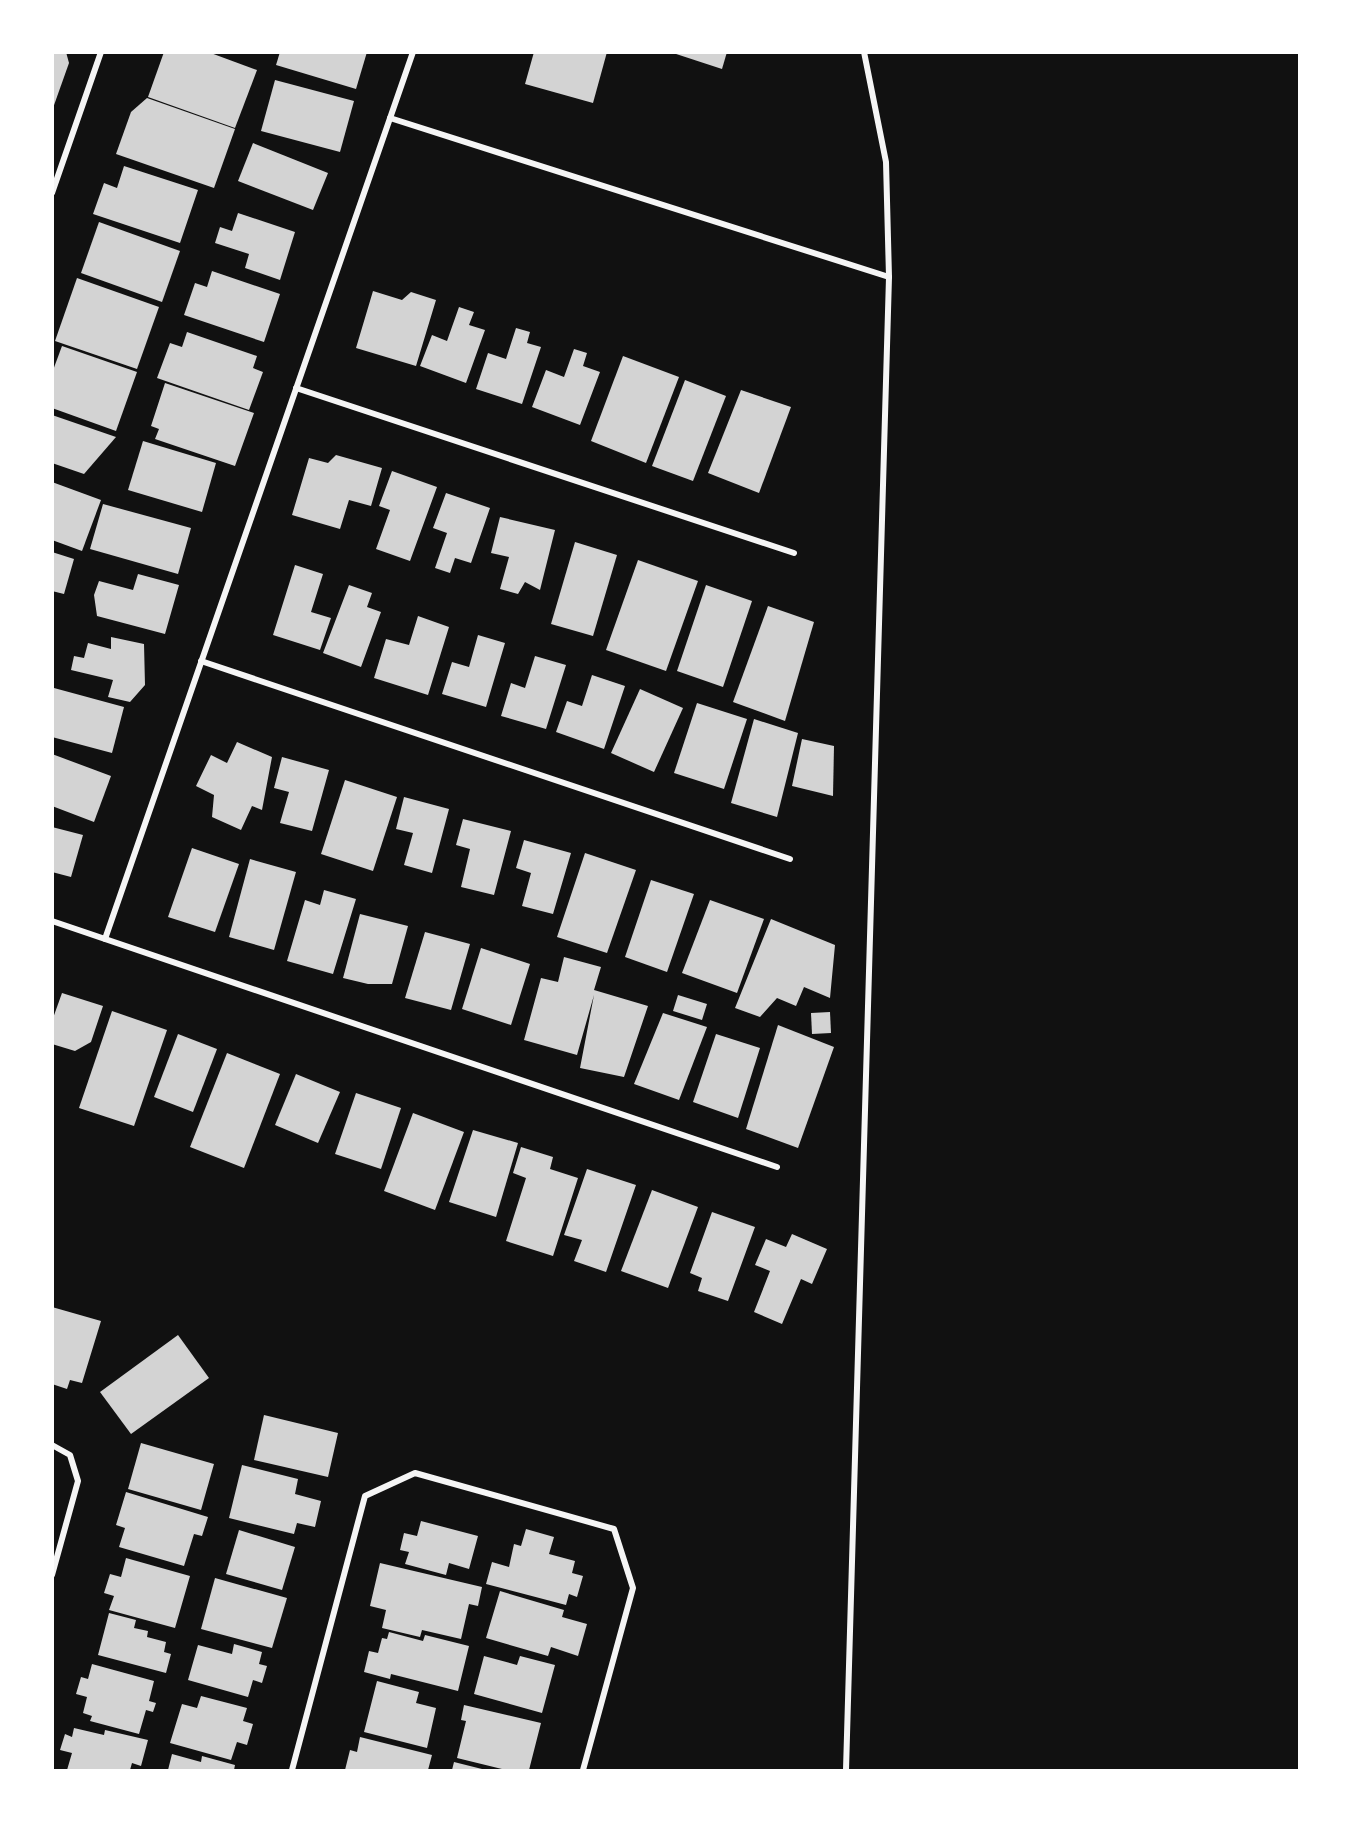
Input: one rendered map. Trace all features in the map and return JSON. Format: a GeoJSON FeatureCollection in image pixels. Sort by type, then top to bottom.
{"type":"FeatureCollection","features":[{"type":"Feature","properties":{"kind":"street"},"geometry":{"type":"LineString","coordinates":[[52,193],[101,52]]}},
{"type":"Feature","properties":{"kind":"street"},"geometry":{"type":"LineString","coordinates":[[105,939],[413,52]]}},
{"type":"Feature","properties":{"kind":"street"},"geometry":{"type":"LineString","coordinates":[[846,1770],[889,277],[886,162],[864,52]]}},
{"type":"Feature","properties":{"kind":"street"},"geometry":{"type":"LineString","coordinates":[[390,118],[889,277]]}},
{"type":"Feature","properties":{"kind":"street"},"geometry":{"type":"LineString","coordinates":[[296,388],[794,553]]}},
{"type":"Feature","properties":{"kind":"street"},"geometry":{"type":"LineString","coordinates":[[201,661],[790,859]]}},
{"type":"Feature","properties":{"kind":"street"},"geometry":{"type":"LineString","coordinates":[[52,921],[777,1167]]}},
{"type":"Feature","properties":{"kind":"street"},"geometry":{"type":"LineString","coordinates":[[52,1445],[70,1455],[78,1481],[52,1575]]}},
{"type":"Feature","properties":{"kind":"street"},"geometry":{"type":"LineString","coordinates":[[292,1770],[365,1496],[415,1473],[614,1529],[633,1588],[583,1770]]}},
{"type":"Feature","properties":{"kind":"building"},"geometry":{"type":"Polygon","coordinates":[[[52,52],[66,52],[69,63],[53,108],[52,52]]]}},
{"type":"Feature","properties":{"kind":"building"},"geometry":{"type":"Polygon","coordinates":[[[164,52],[208,52],[257,70],[235,128],[148,97],[164,52]]]}},
{"type":"Feature","properties":{"kind":"building"},"geometry":{"type":"Polygon","coordinates":[[[280,52],[367,52],[356,89],[276,65],[280,52]]]}},
{"type":"Feature","properties":{"kind":"building"},"geometry":{"type":"Polygon","coordinates":[[[534,52],[607,52],[593,103],[525,84],[534,52]]]}},
{"type":"Feature","properties":{"kind":"building"},"geometry":{"type":"Polygon","coordinates":[[[670,52],[727,52],[722,69],[670,52]]]}},
{"type":"Feature","properties":{"kind":"building"},"geometry":{"type":"Polygon","coordinates":[[[275,80],[354,101],[340,152],[261,131],[275,80]]]}},
{"type":"Feature","properties":{"kind":"building"},"geometry":{"type":"Polygon","coordinates":[[[147,98],[235,129],[214,188],[116,154],[131,112],[147,98]]]}},
{"type":"Feature","properties":{"kind":"building"},"geometry":{"type":"Polygon","coordinates":[[[253,143],[328,173],[313,210],[238,181],[253,143]]]}},
{"type":"Feature","properties":{"kind":"building"},"geometry":{"type":"Polygon","coordinates":[[[124,166],[198,190],[180,243],[93,214],[104,183],[117,188],[124,166]]]}},
{"type":"Feature","properties":{"kind":"building"},"geometry":{"type":"Polygon","coordinates":[[[238,213],[295,232],[280,280],[245,268],[249,254],[215,243],[220,227],[232,231],[238,213]]]}},
{"type":"Feature","properties":{"kind":"building"},"geometry":{"type":"Polygon","coordinates":[[[99,222],[180,251],[162,302],[81,273],[99,222]]]}},
{"type":"Feature","properties":{"kind":"building"},"geometry":{"type":"Polygon","coordinates":[[[212,271],[280,294],[264,342],[184,315],[195,283],[207,287],[212,271]]]}},
{"type":"Feature","properties":{"kind":"building"},"geometry":{"type":"Polygon","coordinates":[[[77,278],[159,307],[137,369],[55,341],[77,278]]]}},
{"type":"Feature","properties":{"kind":"building"},"geometry":{"type":"Polygon","coordinates":[[[373,291],[402,300],[411,292],[436,300],[416,366],[356,348],[373,291]]]}},
{"type":"Feature","properties":{"kind":"building"},"geometry":{"type":"Polygon","coordinates":[[[459,307],[474,312],[469,325],[485,330],[466,383],[420,366],[432,335],[447,341],[459,307]]]}},
{"type":"Feature","properties":{"kind":"building"},"geometry":{"type":"Polygon","coordinates":[[[516,328],[530,332],[527,343],[541,347],[522,404],[476,389],[488,353],[506,359],[516,328]]]}},
{"type":"Feature","properties":{"kind":"building"},"geometry":{"type":"Polygon","coordinates":[[[187,332],[257,356],[253,368],[263,372],[249,410],[157,378],[170,343],[182,347],[187,332]]]}},
{"type":"Feature","properties":{"kind":"building"},"geometry":{"type":"Polygon","coordinates":[[[62,346],[137,372],[116,431],[52,408],[52,373],[62,346]]]}},
{"type":"Feature","properties":{"kind":"building"},"geometry":{"type":"Polygon","coordinates":[[[574,349],[587,353],[583,366],[600,372],[580,425],[532,407],[546,370],[564,377],[574,349]]]}},
{"type":"Feature","properties":{"kind":"building"},"geometry":{"type":"Polygon","coordinates":[[[623,356],[679,377],[646,463],[591,441],[623,356]]]}},
{"type":"Feature","properties":{"kind":"building"},"geometry":{"type":"Polygon","coordinates":[[[685,380],[726,396],[693,481],[652,466],[685,380]]]}},
{"type":"Feature","properties":{"kind":"building"},"geometry":{"type":"Polygon","coordinates":[[[165,383],[254,413],[235,466],[155,439],[159,429],[151,426],[165,383]]]}},
{"type":"Feature","properties":{"kind":"building"},"geometry":{"type":"Polygon","coordinates":[[[741,390],[791,407],[759,493],[708,473],[741,390]]]}},
{"type":"Feature","properties":{"kind":"building"},"geometry":{"type":"Polygon","coordinates":[[[52,415],[116,437],[84,474],[52,463],[52,415]]]}},
{"type":"Feature","properties":{"kind":"building"},"geometry":{"type":"Polygon","coordinates":[[[143,441],[216,463],[202,512],[128,490],[143,441]]]}},
{"type":"Feature","properties":{"kind":"building"},"geometry":{"type":"Polygon","coordinates":[[[336,455],[382,468],[371,506],[349,500],[340,529],[292,515],[309,458],[328,463],[336,455]]]}},
{"type":"Feature","properties":{"kind":"building"},"geometry":{"type":"Polygon","coordinates":[[[392,471],[437,487],[410,561],[376,549],[390,510],[379,506],[392,471]]]}},
{"type":"Feature","properties":{"kind":"building"},"geometry":{"type":"Polygon","coordinates":[[[52,482],[101,500],[82,551],[52,540],[52,482]]]}},
{"type":"Feature","properties":{"kind":"building"},"geometry":{"type":"Polygon","coordinates":[[[446,493],[490,508],[471,563],[455,558],[450,573],[435,568],[447,533],[433,528],[446,493]]]}},
{"type":"Feature","properties":{"kind":"building"},"geometry":{"type":"Polygon","coordinates":[[[103,504],[191,528],[178,574],[90,549],[103,504]]]}},
{"type":"Feature","properties":{"kind":"building"},"geometry":{"type":"Polygon","coordinates":[[[500,517],[555,530],[540,590],[525,582],[518,594],[500,589],[509,557],[491,553],[500,517]]]}},
{"type":"Feature","properties":{"kind":"building"},"geometry":{"type":"Polygon","coordinates":[[[575,542],[617,555],[593,636],[551,624],[575,542]]]}},
{"type":"Feature","properties":{"kind":"building"},"geometry":{"type":"Polygon","coordinates":[[[52,552],[74,559],[64,594],[52,591],[52,552]]]}},
{"type":"Feature","properties":{"kind":"building"},"geometry":{"type":"Polygon","coordinates":[[[638,560],[698,581],[666,671],[606,650],[638,560]]]}},
{"type":"Feature","properties":{"kind":"building"},"geometry":{"type":"Polygon","coordinates":[[[295,565],[323,574],[311,612],[331,618],[320,650],[273,635],[295,565]]]}},
{"type":"Feature","properties":{"kind":"building"},"geometry":{"type":"Polygon","coordinates":[[[138,574],[179,585],[165,634],[97,616],[94,595],[99,581],[133,590],[138,574]]]}},
{"type":"Feature","properties":{"kind":"building"},"geometry":{"type":"Polygon","coordinates":[[[349,585],[372,593],[367,607],[381,612],[361,667],[323,653],[349,585]]]}},
{"type":"Feature","properties":{"kind":"building"},"geometry":{"type":"Polygon","coordinates":[[[706,585],[752,601],[723,687],[677,671],[706,585]]]}},
{"type":"Feature","properties":{"kind":"building"},"geometry":{"type":"Polygon","coordinates":[[[768,606],[814,622],[785,721],[733,702],[768,606]]]}},
{"type":"Feature","properties":{"kind":"building"},"geometry":{"type":"Polygon","coordinates":[[[418,616],[449,627],[428,695],[374,678],[386,639],[409,645],[418,616]]]}},
{"type":"Feature","properties":{"kind":"building"},"geometry":{"type":"Polygon","coordinates":[[[478,635],[505,643],[486,707],[442,694],[452,662],[469,667],[478,635]]]}},
{"type":"Feature","properties":{"kind":"building"},"geometry":{"type":"Polygon","coordinates":[[[111,637],[144,644],[145,685],[130,702],[108,697],[113,680],[71,670],[74,656],[84,658],[88,643],[111,649],[111,637]]]}},
{"type":"Feature","properties":{"kind":"building"},"geometry":{"type":"Polygon","coordinates":[[[535,656],[566,665],[546,729],[501,716],[511,683],[525,688],[535,656]]]}},
{"type":"Feature","properties":{"kind":"building"},"geometry":{"type":"Polygon","coordinates":[[[592,675],[625,686],[604,749],[556,732],[567,701],[582,706],[592,675]]]}},
{"type":"Feature","properties":{"kind":"building"},"geometry":{"type":"Polygon","coordinates":[[[54,688],[124,707],[112,753],[52,737],[54,688]]]}},
{"type":"Feature","properties":{"kind":"building"},"geometry":{"type":"Polygon","coordinates":[[[640,689],[683,708],[654,772],[611,753],[640,689]]]}},
{"type":"Feature","properties":{"kind":"building"},"geometry":{"type":"Polygon","coordinates":[[[697,703],[747,719],[724,789],[674,773],[697,703]]]}},
{"type":"Feature","properties":{"kind":"building"},"geometry":{"type":"Polygon","coordinates":[[[754,719],[798,733],[777,817],[731,803],[754,719]]]}},
{"type":"Feature","properties":{"kind":"building"},"geometry":{"type":"Polygon","coordinates":[[[802,739],[834,746],[833,796],[792,786],[802,739]]]}},
{"type":"Feature","properties":{"kind":"building"},"geometry":{"type":"Polygon","coordinates":[[[237,742],[272,757],[262,810],[252,806],[241,830],[212,817],[214,795],[196,786],[211,755],[227,763],[237,742]]]}},
{"type":"Feature","properties":{"kind":"building"},"geometry":{"type":"Polygon","coordinates":[[[52,754],[111,776],[94,822],[52,806],[52,754]]]}},
{"type":"Feature","properties":{"kind":"building"},"geometry":{"type":"Polygon","coordinates":[[[282,757],[329,770],[312,831],[280,823],[289,792],[274,788],[282,757]]]}},
{"type":"Feature","properties":{"kind":"building"},"geometry":{"type":"Polygon","coordinates":[[[345,780],[397,797],[373,871],[321,854],[345,780]]]}},
{"type":"Feature","properties":{"kind":"building"},"geometry":{"type":"Polygon","coordinates":[[[404,797],[449,809],[432,873],[404,865],[413,833],[396,829],[404,797]]]}},
{"type":"Feature","properties":{"kind":"building"},"geometry":{"type":"Polygon","coordinates":[[[463,819],[511,831],[494,895],[461,887],[470,849],[456,845],[463,819]]]}},
{"type":"Feature","properties":{"kind":"building"},"geometry":{"type":"Polygon","coordinates":[[[52,827],[83,835],[71,877],[52,872],[52,827]]]}},
{"type":"Feature","properties":{"kind":"building"},"geometry":{"type":"Polygon","coordinates":[[[524,840],[571,853],[553,914],[522,906],[531,873],[516,868],[524,840]]]}},
{"type":"Feature","properties":{"kind":"building"},"geometry":{"type":"Polygon","coordinates":[[[192,848],[239,864],[215,932],[168,917],[192,848]]]}},
{"type":"Feature","properties":{"kind":"building"},"geometry":{"type":"Polygon","coordinates":[[[585,853],[636,870],[607,953],[557,937],[585,853]]]}},
{"type":"Feature","properties":{"kind":"building"},"geometry":{"type":"Polygon","coordinates":[[[250,859],[296,872],[274,950],[229,937],[250,859]]]}},
{"type":"Feature","properties":{"kind":"building"},"geometry":{"type":"Polygon","coordinates":[[[651,880],[694,894],[667,972],[625,957],[651,880]]]}},
{"type":"Feature","properties":{"kind":"building"},"geometry":{"type":"Polygon","coordinates":[[[324,890],[356,899],[333,974],[287,961],[305,900],[320,905],[324,890]]]}},
{"type":"Feature","properties":{"kind":"building"},"geometry":{"type":"Polygon","coordinates":[[[710,900],[764,919],[737,993],[682,973],[710,900]]]}},
{"type":"Feature","properties":{"kind":"building"},"geometry":{"type":"Polygon","coordinates":[[[360,914],[408,926],[392,984],[368,984],[343,978],[360,914]]]}},
{"type":"Feature","properties":{"kind":"building"},"geometry":{"type":"Polygon","coordinates":[[[771,919],[835,945],[830,998],[804,987],[796,1006],[777,998],[760,1017],[735,1008],[771,919]]]}},
{"type":"Feature","properties":{"kind":"building"},"geometry":{"type":"Polygon","coordinates":[[[425,932],[470,944],[451,1010],[405,998],[425,932]]]}},
{"type":"Feature","properties":{"kind":"building"},"geometry":{"type":"Polygon","coordinates":[[[481,948],[530,964],[511,1025],[462,1009],[481,948]]]}},
{"type":"Feature","properties":{"kind":"building"},"geometry":{"type":"Polygon","coordinates":[[[564,957],[601,967],[594,990],[648,1006],[624,1077],[580,1068],[594,995],[577,1055],[524,1040],[541,978],[558,982],[564,957]]]}},
{"type":"Feature","properties":{"kind":"building"},"geometry":{"type":"Polygon","coordinates":[[[62,993],[103,1006],[91,1042],[75,1051],[52,1044],[52,1021],[62,993]]]}},
{"type":"Feature","properties":{"kind":"building"},"geometry":{"type":"Polygon","coordinates":[[[678,995],[707,1004],[702,1020],[673,1011],[678,995]]]}},
{"type":"Feature","properties":{"kind":"building"},"geometry":{"type":"Polygon","coordinates":[[[112,1011],[167,1030],[134,1126],[79,1108],[112,1011]]]}},
{"type":"Feature","properties":{"kind":"building"},"geometry":{"type":"Polygon","coordinates":[[[830,1012],[831,1033],[812,1034],[811,1013],[830,1012]]]}},
{"type":"Feature","properties":{"kind":"building"},"geometry":{"type":"Polygon","coordinates":[[[663,1013],[707,1027],[679,1100],[634,1084],[663,1013]]]}},
{"type":"Feature","properties":{"kind":"building"},"geometry":{"type":"Polygon","coordinates":[[[778,1025],[834,1047],[798,1148],[746,1129],[778,1025]]]}},
{"type":"Feature","properties":{"kind":"building"},"geometry":{"type":"Polygon","coordinates":[[[178,1034],[217,1049],[193,1112],[154,1097],[178,1034]]]}},
{"type":"Feature","properties":{"kind":"building"},"geometry":{"type":"Polygon","coordinates":[[[716,1034],[760,1048],[738,1118],[693,1102],[716,1034]]]}},
{"type":"Feature","properties":{"kind":"building"},"geometry":{"type":"Polygon","coordinates":[[[227,1053],[280,1074],[244,1168],[190,1147],[227,1053]]]}},
{"type":"Feature","properties":{"kind":"building"},"geometry":{"type":"Polygon","coordinates":[[[296,1074],[340,1092],[318,1143],[275,1125],[296,1074]]]}},
{"type":"Feature","properties":{"kind":"building"},"geometry":{"type":"Polygon","coordinates":[[[356,1093],[401,1108],[381,1169],[335,1154],[356,1093]]]}},
{"type":"Feature","properties":{"kind":"building"},"geometry":{"type":"Polygon","coordinates":[[[413,1113],[464,1132],[435,1210],[384,1191],[413,1113]]]}},
{"type":"Feature","properties":{"kind":"building"},"geometry":{"type":"Polygon","coordinates":[[[473,1130],[518,1143],[496,1217],[449,1202],[473,1130]]]}},
{"type":"Feature","properties":{"kind":"building"},"geometry":{"type":"Polygon","coordinates":[[[521,1147],[553,1157],[550,1169],[578,1178],[553,1256],[506,1241],[526,1178],[513,1173],[521,1147]]]}},
{"type":"Feature","properties":{"kind":"building"},"geometry":{"type":"Polygon","coordinates":[[[587,1169],[636,1185],[606,1272],[574,1261],[582,1240],[564,1235],[587,1169]]]}},
{"type":"Feature","properties":{"kind":"building"},"geometry":{"type":"Polygon","coordinates":[[[652,1190],[698,1207],[668,1288],[621,1271],[652,1190]]]}},
{"type":"Feature","properties":{"kind":"building"},"geometry":{"type":"Polygon","coordinates":[[[712,1212],[755,1227],[728,1301],[698,1291],[702,1278],[690,1273],[712,1212]]]}},
{"type":"Feature","properties":{"kind":"building"},"geometry":{"type":"Polygon","coordinates":[[[792,1234],[827,1249],[812,1284],[801,1279],[782,1324],[754,1312],[770,1271],[755,1265],[766,1239],[786,1247],[792,1234]]]}},
{"type":"Feature","properties":{"kind":"building"},"geometry":{"type":"Polygon","coordinates":[[[52,1307],[101,1321],[82,1383],[70,1380],[67,1389],[52,1384],[52,1307]]]}},
{"type":"Feature","properties":{"kind":"building"},"geometry":{"type":"Polygon","coordinates":[[[178,1335],[209,1378],[131,1434],[100,1392],[178,1335]]]}},
{"type":"Feature","properties":{"kind":"building"},"geometry":{"type":"Polygon","coordinates":[[[264,1415],[338,1433],[328,1477],[254,1460],[264,1415]]]}},
{"type":"Feature","properties":{"kind":"building"},"geometry":{"type":"Polygon","coordinates":[[[141,1443],[214,1464],[201,1510],[128,1489],[141,1443]]]}},
{"type":"Feature","properties":{"kind":"building"},"geometry":{"type":"Polygon","coordinates":[[[242,1465],[298,1479],[295,1494],[321,1501],[315,1527],[297,1523],[294,1534],[229,1518],[242,1465]]]}},
{"type":"Feature","properties":{"kind":"building"},"geometry":{"type":"Polygon","coordinates":[[[126,1492],[208,1517],[202,1536],[194,1534],[184,1566],[119,1547],[125,1528],[116,1525],[126,1492]]]}},
{"type":"Feature","properties":{"kind":"building"},"geometry":{"type":"Polygon","coordinates":[[[421,1521],[478,1536],[469,1569],[449,1563],[446,1575],[405,1564],[409,1552],[400,1550],[404,1533],[417,1536],[421,1521]]]}},
{"type":"Feature","properties":{"kind":"building"},"geometry":{"type":"Polygon","coordinates":[[[526,1529],[554,1537],[549,1554],[575,1561],[572,1573],[583,1576],[577,1597],[569,1594],[566,1605],[486,1584],[492,1562],[509,1567],[514,1544],[521,1546],[526,1529]]]}},
{"type":"Feature","properties":{"kind":"building"},"geometry":{"type":"Polygon","coordinates":[[[239,1530],[295,1547],[282,1590],[226,1574],[239,1530]]]}},
{"type":"Feature","properties":{"kind":"building"},"geometry":{"type":"Polygon","coordinates":[[[126,1558],[190,1576],[175,1628],[109,1610],[114,1596],[104,1593],[110,1574],[121,1577],[126,1558]]]}},
{"type":"Feature","properties":{"kind":"building"},"geometry":{"type":"Polygon","coordinates":[[[380,1563],[482,1587],[478,1606],[469,1604],[461,1639],[422,1630],[420,1637],[382,1628],[386,1610],[370,1606],[380,1563]]]}},
{"type":"Feature","properties":{"kind":"building"},"geometry":{"type":"Polygon","coordinates":[[[215,1578],[287,1598],[272,1648],[201,1629],[215,1578]]]}},
{"type":"Feature","properties":{"kind":"building"},"geometry":{"type":"Polygon","coordinates":[[[500,1591],[564,1610],[562,1617],[587,1624],[578,1656],[551,1647],[548,1656],[486,1638],[500,1591]]]}},
{"type":"Feature","properties":{"kind":"building"},"geometry":{"type":"Polygon","coordinates":[[[109,1613],[136,1620],[134,1628],[148,1631],[147,1637],[166,1642],[164,1652],[171,1654],[166,1673],[98,1655],[109,1613]]]}},
{"type":"Feature","properties":{"kind":"building"},"geometry":{"type":"Polygon","coordinates":[[[389,1632],[423,1641],[425,1635],[469,1646],[458,1691],[391,1674],[390,1679],[364,1672],[369,1651],[378,1653],[382,1638],[387,1639],[389,1632]]]}},
{"type":"Feature","properties":{"kind":"building"},"geometry":{"type":"Polygon","coordinates":[[[234,1644],[262,1652],[259,1664],[267,1666],[262,1683],[253,1680],[248,1697],[188,1680],[198,1645],[232,1654],[234,1644]]]}},
{"type":"Feature","properties":{"kind":"building"},"geometry":{"type":"Polygon","coordinates":[[[484,1656],[517,1665],[520,1656],[555,1665],[542,1713],[474,1694],[484,1656]]]}},
{"type":"Feature","properties":{"kind":"building"},"geometry":{"type":"Polygon","coordinates":[[[92,1664],[154,1681],[149,1701],[156,1703],[153,1712],[146,1710],[139,1734],[90,1721],[92,1716],[83,1713],[87,1697],[76,1694],[81,1677],[88,1679],[92,1664]]]}},
{"type":"Feature","properties":{"kind":"building"},"geometry":{"type":"Polygon","coordinates":[[[377,1681],[419,1692],[416,1703],[436,1708],[427,1748],[364,1732],[377,1681]]]}},
{"type":"Feature","properties":{"kind":"building"},"geometry":{"type":"Polygon","coordinates":[[[201,1696],[247,1708],[243,1721],[253,1724],[247,1745],[237,1742],[231,1760],[170,1743],[182,1704],[197,1708],[201,1696]]]}},
{"type":"Feature","properties":{"kind":"building"},"geometry":{"type":"Polygon","coordinates":[[[464,1705],[541,1723],[529,1770],[506,1770],[457,1758],[466,1721],[461,1720],[464,1705]]]}},
{"type":"Feature","properties":{"kind":"building"},"geometry":{"type":"Polygon","coordinates":[[[74,1728],[104,1735],[105,1730],[148,1740],[141,1766],[132,1763],[130,1770],[67,1770],[72,1753],[60,1750],[65,1734],[72,1737],[74,1728]]]}},
{"type":"Feature","properties":{"kind":"building"},"geometry":{"type":"Polygon","coordinates":[[[360,1737],[432,1755],[428,1770],[345,1770],[350,1750],[357,1752],[360,1737]]]}},
{"type":"Feature","properties":{"kind":"building"},"geometry":{"type":"Polygon","coordinates":[[[172,1754],[201,1762],[202,1756],[235,1765],[234,1770],[168,1770],[172,1754]]]}},
{"type":"Feature","properties":{"kind":"building"},"geometry":{"type":"Polygon","coordinates":[[[454,1762],[486,1770],[452,1770],[454,1762]]]}}]}
